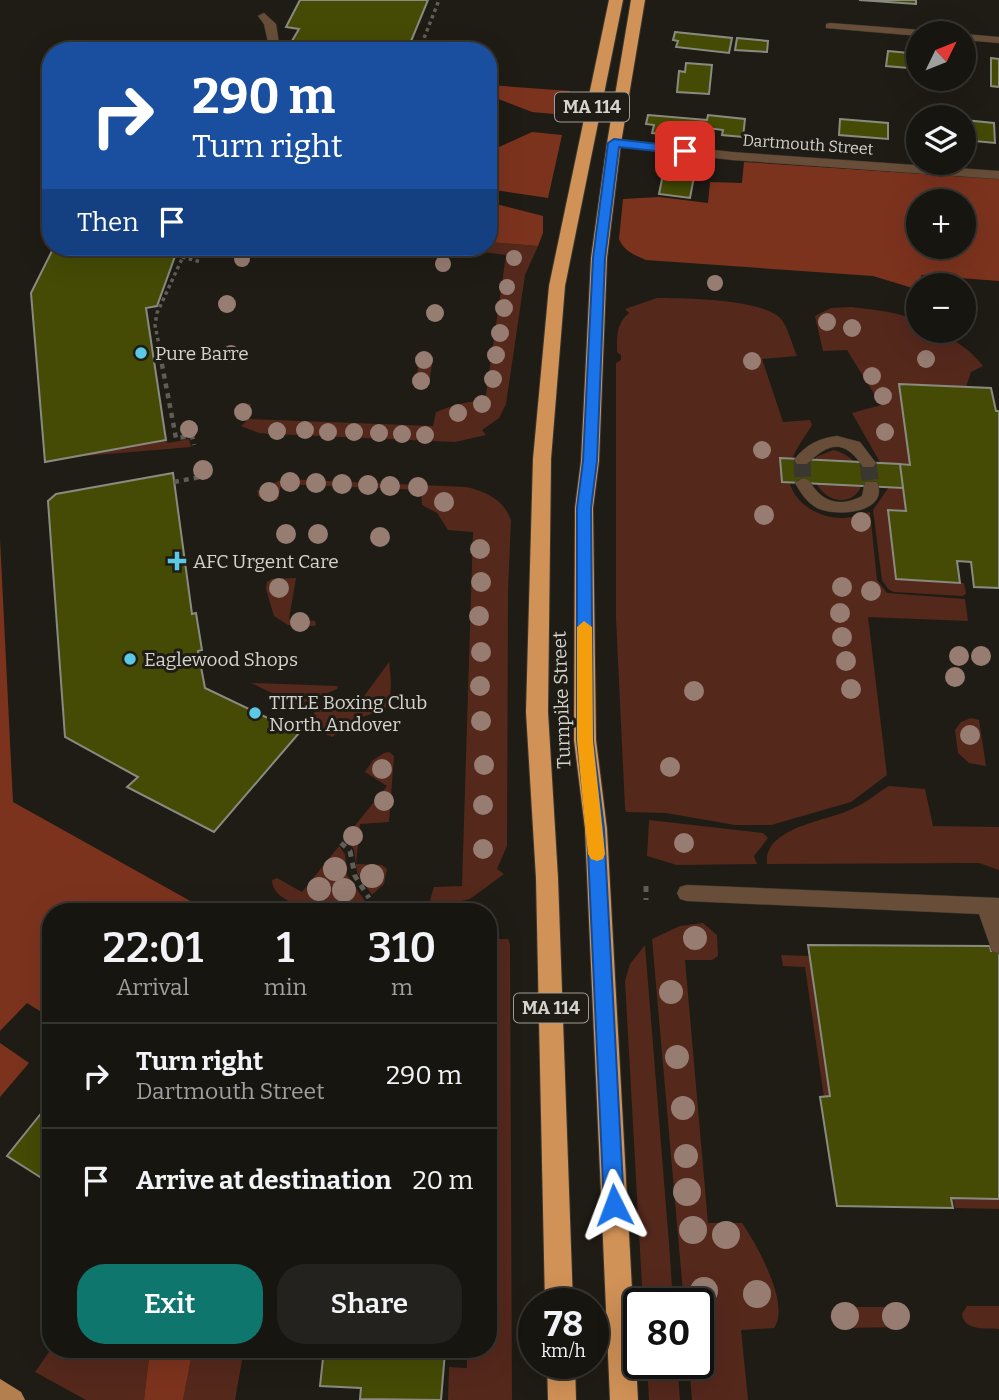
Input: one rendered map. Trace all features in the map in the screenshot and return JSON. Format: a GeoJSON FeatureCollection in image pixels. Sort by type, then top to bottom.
{"type":"FeatureCollection","features":[{"type":"Feature","properties":{"kind":"highway","name":"Turnpike Street"},"geometry":{"type":"LineString","coordinates":[[559,1288],[547,878],[537,712],[542,459],[556,286],[616,0]]}},
{"type":"Feature","properties":{"kind":"highway","name":"Turnpike Street"},"geometry":{"type":"LineString","coordinates":[[624,1400],[596,829],[584,726],[584,508],[590,461],[599,258],[614,143],[638,0]]}},
{"type":"Feature","properties":{"kind":"highway"},"geometry":{"type":"LineString","coordinates":[[561,1379],[562,1400]]}},
{"type":"Feature","properties":{"kind":"main road"},"geometry":{"type":"LineString","coordinates":[[0,1391],[13,1400]]}},
{"type":"Feature","properties":{"kind":"street"},"geometry":{"type":"LineString","coordinates":[[264,16],[270,24],[272,42]]}},
{"type":"Feature","properties":{"kind":"street"},"geometry":{"type":"LineString","coordinates":[[830,26],[906,32]]}},
{"type":"Feature","properties":{"kind":"street"},"geometry":{"type":"LineString","coordinates":[[976,38],[999,40]]}},
{"type":"Feature","properties":{"kind":"street","name":"Dartmouth Street"},"geometry":{"type":"LineString","coordinates":[[614,143],[732,156],[999,176]]}},
{"type":"Feature","properties":{"kind":"street"},"geometry":{"type":"LineString","coordinates":[[802,460],[820,443],[837,440],[851,445],[863,454],[868,463]]}},
{"type":"Feature","properties":{"kind":"street"},"geometry":{"type":"LineString","coordinates":[[803,483],[809,496],[819,503],[840,509],[851,508],[869,499],[871,486]]}},
{"type":"Feature","properties":{"kind":"street"},"geometry":{"type":"LineString","coordinates":[[687,893],[993,906],[999,945]]}},
{"type":"Feature","properties":{"kind":"path"},"geometry":{"type":"LineString","coordinates":[[423,42],[439,0]]}},
{"type":"Feature","properties":{"kind":"path"},"geometry":{"type":"LineString","coordinates":[[194,445],[192,436],[176,438],[156,325],[157,313],[182,257],[201,261]]}},
{"type":"Feature","properties":{"kind":"path"},"geometry":{"type":"LineString","coordinates":[[198,467],[200,476]]}},
{"type":"Feature","properties":{"kind":"path"},"geometry":{"type":"LineString","coordinates":[[174,482],[210,475]]}},
{"type":"Feature","properties":{"kind":"path"},"geometry":{"type":"LineString","coordinates":[[341,843],[350,851],[351,871],[369,898]]}},
{"type":"Feature","properties":{"kind":"path"},"geometry":{"type":"LineString","coordinates":[[646,886],[646,900]]}},
{"type":"Feature","properties":{"kind":"shaded area"},"geometry":{"type":"Polygon","coordinates":[[[497,86],[570,91],[565,115],[532,112],[497,98],[497,86]]]}},
{"type":"Feature","properties":{"kind":"shaded area"},"geometry":{"type":"Polygon","coordinates":[[[532,132],[562,135],[548,198],[497,190],[497,148],[532,132]]]}},
{"type":"Feature","properties":{"kind":"shaded area"},"geometry":{"type":"Polygon","coordinates":[[[744,162],[906,173],[906,175],[999,179],[999,281],[976,279],[976,273],[906,273],[906,286],[873,276],[646,260],[627,250],[621,243],[619,239],[623,199],[659,197],[708,203],[710,182],[742,183],[744,162]]]}},
{"type":"Feature","properties":{"kind":"shaded area"},"geometry":{"type":"Polygon","coordinates":[[[497,204],[543,216],[543,233],[538,246],[497,243],[497,204]]]}},
{"type":"Feature","properties":{"kind":"shaded area"},"geometry":{"type":"Polygon","coordinates":[[[497,243],[538,246],[525,275],[506,404],[499,418],[482,430],[486,435],[455,442],[259,433],[241,426],[246,422],[241,414],[240,403],[251,404],[249,419],[433,426],[436,412],[460,404],[485,401],[506,255],[497,254],[497,243]]]}},
{"type":"Feature","properties":{"kind":"shaded area"},"geometry":{"type":"Polygon","coordinates":[[[657,298],[739,303],[755,306],[779,317],[797,356],[762,359],[783,422],[810,420],[812,425],[797,448],[790,467],[790,484],[799,500],[815,512],[834,518],[870,512],[877,580],[887,593],[965,599],[968,621],[868,617],[887,775],[851,802],[771,825],[735,825],[666,813],[626,812],[616,618],[616,363],[621,360],[621,355],[617,352],[617,341],[619,326],[629,313],[625,309],[657,298]]]}},
{"type":"Feature","properties":{"kind":"shaded area"},"geometry":{"type":"Polygon","coordinates":[[[851,307],[906,316],[906,343],[958,343],[983,366],[971,372],[966,387],[899,384],[910,465],[881,464],[852,413],[881,405],[847,350],[823,351],[815,316],[831,308],[851,307]]]}},
{"type":"Feature","properties":{"kind":"shaded area"},"geometry":{"type":"Polygon","coordinates":[[[426,355],[433,358],[429,384],[416,386],[419,357],[426,355]]]}},
{"type":"Feature","properties":{"kind":"shaded area"},"geometry":{"type":"Polygon","coordinates":[[[189,439],[191,447],[72,457],[166,440],[168,443],[189,439]]]}},
{"type":"Feature","properties":{"kind":"shaded area"},"geometry":{"type":"Polygon","coordinates":[[[833,450],[853,461],[861,474],[860,488],[849,499],[829,496],[815,481],[816,457],[833,450]]]}},
{"type":"Feature","properties":{"kind":"shaded area"},"geometry":{"type":"Polygon","coordinates":[[[283,479],[466,487],[493,498],[508,513],[511,520],[508,590],[507,846],[497,869],[504,874],[470,899],[453,903],[433,903],[430,900],[434,887],[462,886],[473,532],[448,530],[437,513],[422,505],[421,490],[281,484],[278,500],[265,501],[258,496],[257,490],[264,491],[269,485],[283,479]]]}},
{"type":"Feature","properties":{"kind":"shaded area"},"geometry":{"type":"Polygon","coordinates":[[[889,487],[903,488],[906,511],[888,510],[896,579],[964,583],[966,594],[962,596],[894,592],[888,589],[882,580],[873,510],[889,487]]]}},
{"type":"Feature","properties":{"kind":"shaded area"},"geometry":{"type":"Polygon","coordinates":[[[0,539],[13,802],[194,903],[42,903],[42,1012],[27,1003],[0,1031],[0,539]]]}},
{"type":"Feature","properties":{"kind":"shaded area"},"geometry":{"type":"Polygon","coordinates":[[[296,578],[289,619],[315,621],[316,625],[288,625],[274,616],[266,589],[267,582],[272,579],[296,578]]]}},
{"type":"Feature","properties":{"kind":"shaded area"},"geometry":{"type":"Polygon","coordinates":[[[389,662],[391,692],[386,708],[355,720],[332,737],[306,724],[317,709],[354,710],[389,662]]]}},
{"type":"Feature","properties":{"kind":"shaded area"},"geometry":{"type":"Polygon","coordinates":[[[251,683],[338,686],[337,689],[298,705],[251,683]]]}},
{"type":"Feature","properties":{"kind":"shaded area"},"geometry":{"type":"Polygon","coordinates":[[[971,718],[979,720],[986,766],[969,763],[958,753],[955,730],[961,722],[971,718]]]}},
{"type":"Feature","properties":{"kind":"shaded area"},"geometry":{"type":"Polygon","coordinates":[[[389,752],[394,756],[389,822],[360,824],[356,864],[382,865],[387,869],[384,884],[372,895],[357,873],[354,849],[344,839],[387,786],[365,772],[373,760],[389,752]]]}},
{"type":"Feature","properties":{"kind":"shaded area"},"geometry":{"type":"Polygon","coordinates":[[[889,786],[925,789],[933,826],[999,827],[999,870],[979,863],[767,864],[775,841],[799,827],[857,807],[889,786]]]}},
{"type":"Feature","properties":{"kind":"shaded area"},"geometry":{"type":"Polygon","coordinates":[[[649,820],[763,833],[768,838],[754,856],[757,864],[677,865],[647,856],[649,820]]]}},
{"type":"Feature","properties":{"kind":"shaded area"},"geometry":{"type":"Polygon","coordinates":[[[339,846],[345,854],[347,875],[365,901],[294,903],[275,891],[272,880],[277,878],[302,892],[339,846]]]}},
{"type":"Feature","properties":{"kind":"shaded area"},"geometry":{"type":"Polygon","coordinates":[[[703,923],[717,935],[718,956],[712,960],[685,960],[708,1223],[742,1223],[770,1274],[778,1305],[778,1318],[774,1328],[741,1330],[748,1400],[692,1400],[690,1379],[714,1379],[714,1288],[683,1288],[652,939],[680,926],[703,923]]]}},
{"type":"Feature","properties":{"kind":"shaded area"},"geometry":{"type":"Polygon","coordinates":[[[508,939],[510,944],[512,1400],[448,1400],[449,1367],[467,1368],[467,1358],[497,1358],[497,940],[508,939]]]}},
{"type":"Feature","properties":{"kind":"shaded area"},"geometry":{"type":"Polygon","coordinates":[[[645,945],[672,1288],[642,1288],[625,981],[630,964],[645,945]]]}},
{"type":"Feature","properties":{"kind":"shaded area"},"geometry":{"type":"Polygon","coordinates":[[[781,955],[809,956],[830,1096],[824,1097],[805,967],[783,966],[781,955]]]}},
{"type":"Feature","properties":{"kind":"shaded area"},"geometry":{"type":"Polygon","coordinates":[[[0,1043],[29,1063],[0,1097],[0,1043]]]}},
{"type":"Feature","properties":{"kind":"shaded area"},"geometry":{"type":"Polygon","coordinates":[[[953,1198],[999,1199],[999,1209],[955,1208],[953,1198]]]}},
{"type":"Feature","properties":{"kind":"shaded area"},"geometry":{"type":"Polygon","coordinates":[[[967,1306],[999,1306],[999,1329],[971,1326],[962,1314],[967,1306]]]}},
{"type":"Feature","properties":{"kind":"shaded area"},"geometry":{"type":"Polygon","coordinates":[[[899,1307],[908,1314],[909,1322],[906,1327],[838,1328],[830,1317],[833,1309],[899,1307]]]}},
{"type":"Feature","properties":{"kind":"shaded area"},"geometry":{"type":"Polygon","coordinates":[[[45,1358],[149,1358],[144,1400],[86,1400],[35,1372],[45,1358]]]}},
{"type":"Feature","properties":{"kind":"shaded area"},"geometry":{"type":"Polygon","coordinates":[[[149,1358],[191,1358],[183,1400],[144,1400],[149,1358]]]}},
{"type":"Feature","properties":{"kind":"shaded area"},"geometry":{"type":"Polygon","coordinates":[[[191,1358],[242,1358],[235,1400],[183,1400],[191,1358]]]}},
{"type":"Feature","properties":{"kind":"shaded area"},"geometry":{"type":"Polygon","coordinates":[[[648,1379],[678,1379],[680,1400],[649,1400],[648,1379]]]}},
{"type":"Feature","properties":{"kind":"building"},"geometry":{"type":"Polygon","coordinates":[[[300,0],[428,0],[411,42],[292,41],[299,29],[286,27],[300,0]]]}},
{"type":"Feature","properties":{"kind":"building"},"geometry":{"type":"Polygon","coordinates":[[[859,0],[916,0],[916,4],[859,0]]]}},
{"type":"Feature","properties":{"kind":"building"},"geometry":{"type":"Polygon","coordinates":[[[675,32],[732,38],[729,53],[676,47],[678,41],[673,40],[675,32]]]}},
{"type":"Feature","properties":{"kind":"building"},"geometry":{"type":"Polygon","coordinates":[[[737,38],[768,41],[767,52],[735,50],[737,38]]]}},
{"type":"Feature","properties":{"kind":"building"},"geometry":{"type":"Polygon","coordinates":[[[888,51],[906,53],[906,68],[886,66],[888,51]]]}},
{"type":"Feature","properties":{"kind":"building"},"geometry":{"type":"Polygon","coordinates":[[[991,58],[999,59],[999,87],[991,86],[991,58]]]}},
{"type":"Feature","properties":{"kind":"building"},"geometry":{"type":"Polygon","coordinates":[[[686,63],[712,65],[709,94],[677,92],[679,71],[685,72],[686,63]]]}},
{"type":"Feature","properties":{"kind":"building"},"geometry":{"type":"Polygon","coordinates":[[[648,115],[707,120],[708,115],[745,119],[743,137],[722,135],[723,130],[708,128],[706,138],[652,133],[654,125],[646,124],[648,115]]]}},
{"type":"Feature","properties":{"kind":"building"},"geometry":{"type":"Polygon","coordinates":[[[840,119],[888,123],[888,139],[839,135],[840,119]]]}},
{"type":"Feature","properties":{"kind":"building"},"geometry":{"type":"Polygon","coordinates":[[[976,121],[994,123],[995,143],[976,141],[976,121]]]}},
{"type":"Feature","properties":{"kind":"building"},"geometry":{"type":"Polygon","coordinates":[[[663,174],[694,177],[690,198],[659,194],[663,174]]]}},
{"type":"Feature","properties":{"kind":"building"},"geometry":{"type":"Polygon","coordinates":[[[50,256],[175,256],[157,306],[146,308],[166,440],[45,462],[31,293],[50,256]]]}},
{"type":"Feature","properties":{"kind":"building"},"geometry":{"type":"Polygon","coordinates":[[[899,384],[991,388],[996,411],[999,411],[999,588],[974,587],[971,562],[957,561],[960,583],[896,579],[888,510],[906,511],[900,464],[910,465],[899,384]]]}},
{"type":"Feature","properties":{"kind":"building"},"geometry":{"type":"Polygon","coordinates":[[[780,458],[900,464],[903,488],[782,482],[780,458]]]}},
{"type":"Feature","properties":{"kind":"building","name":"Eaglewood Shops"},"geometry":{"type":"Polygon","coordinates":[[[173,473],[192,614],[196,613],[202,650],[198,651],[205,688],[299,733],[214,832],[127,787],[138,777],[65,737],[48,501],[56,494],[173,473]]]}},
{"type":"Feature","properties":{"kind":"building"},"geometry":{"type":"Polygon","coordinates":[[[808,945],[990,946],[991,951],[999,950],[999,1199],[951,1198],[953,1208],[837,1206],[820,1097],[830,1096],[808,945]]]}},
{"type":"Feature","properties":{"kind":"building"},"geometry":{"type":"Polygon","coordinates":[[[42,1112],[42,1178],[7,1156],[42,1112]]]}},
{"type":"Feature","properties":{"kind":"building"},"geometry":{"type":"Polygon","coordinates":[[[323,1358],[444,1358],[441,1400],[360,1399],[361,1388],[320,1386],[323,1358]]]}},
{"type":"Feature","properties":{"kind":"tunnel"},"geometry":{"type":"LineString","coordinates":[[802,460],[803,483]]}},
{"type":"Feature","properties":{"kind":"tunnel"},"geometry":{"type":"LineString","coordinates":[[868,463],[871,486]]}},
{"type":"Feature","properties":{"kind":"slow traffic"},"geometry":{"type":"LineString","coordinates":[[584,627],[585,740],[597,854]]}},
{"type":"Feature","properties":{"kind":"place","name":"Pure Barre"},"geometry":{"type":"Point","coordinates":[141,353]}},
{"type":"Feature","properties":{"kind":"place","name":"AFC Urgent Care"},"geometry":{"type":"Point","coordinates":[177,561]}},
{"type":"Feature","properties":{"kind":"place","name":"Eaglewood Shops"},"geometry":{"type":"Point","coordinates":[130,659]}},
{"type":"Feature","properties":{"kind":"place","name":"TITLE Boxing Club North Andover"},"geometry":{"type":"Point","coordinates":[255,713]}},
{"type":"Feature","properties":{"kind":"route"},"geometry":{"type":"LineString","coordinates":[[614,1205],[596,829],[585,740],[584,508],[590,461],[599,258],[614,143],[685,151]]}}]}
